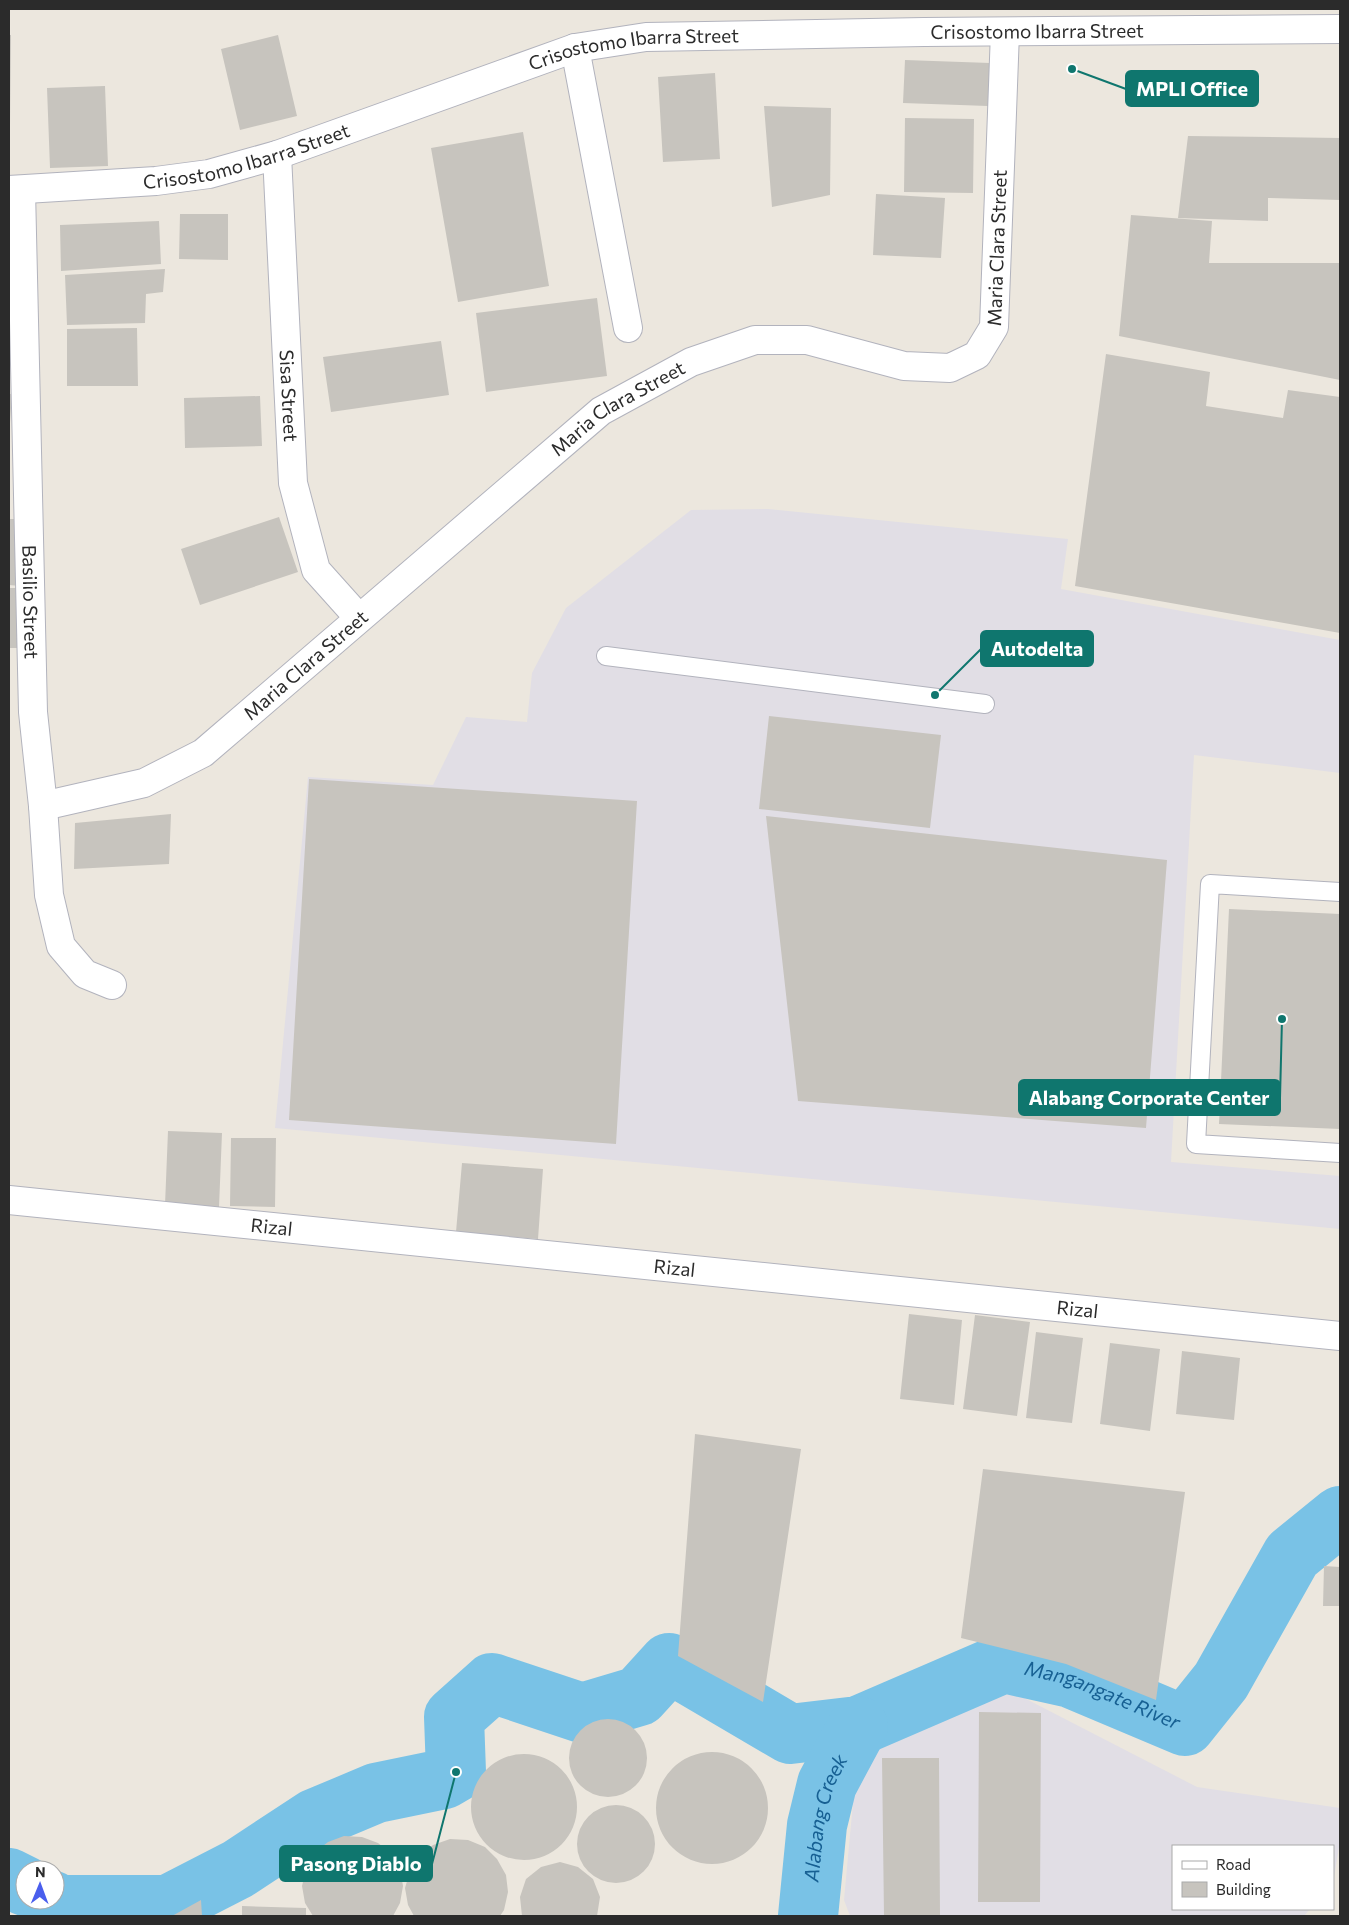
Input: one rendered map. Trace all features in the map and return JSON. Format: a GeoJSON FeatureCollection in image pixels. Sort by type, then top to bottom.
{"type":"FeatureCollection","features":[{"type":"Feature","properties":{"kind":"street","name":"Crisostomo Ibarra Street"},"geometry":{"type":"LineString","coordinates":[[15,190],[156,181],[209,174],[277,155],[575,48],[646,37],[1279,28],[1340,29]]}},
{"type":"Feature","properties":{"kind":"street","name":"Maria Clara Street"},"geometry":{"type":"LineString","coordinates":[[43,806],[144,783],[203,753],[600,412],[691,362],[755,340],[807,340],[904,366],[950,368],[977,356],[994,327],[1005,32]]}},
{"type":"Feature","properties":{"kind":"street"},"geometry":{"type":"LineString","coordinates":[[575,48],[628,328]]}},
{"type":"Feature","properties":{"kind":"street","name":"Sisa Street"},"geometry":{"type":"LineString","coordinates":[[277,155],[293,483],[316,570],[359,618]]}},
{"type":"Feature","properties":{"kind":"street","name":"Basilio Street"},"geometry":{"type":"LineString","coordinates":[[15,190],[33,712],[43,806],[48,895],[61,946],[85,974],[112,985]]}},
{"type":"Feature","properties":{"kind":"street","name":"Rizal"},"geometry":{"type":"LineString","coordinates":[[9,1200],[1340,1336]]}},
{"type":"Feature","properties":{"kind":"lane"},"geometry":{"type":"LineString","coordinates":[[606,656],[985,704]]}},
{"type":"Feature","properties":{"kind":"lane"},"geometry":{"type":"LineString","coordinates":[[1340,892],[1210,884],[1196,1144],[1340,1153]]}},
{"type":"Feature","properties":{"kind":"shaded area"},"geometry":{"type":"Polygon","coordinates":[[[768,509],[1068,539],[1061,589],[1340,640],[1340,773],[1194,755],[1171,1162],[1340,1176],[1340,1229],[275,1128],[308,777],[433,785],[466,717],[527,722],[532,673],[566,608],[691,510],[768,509]]]}},
{"type":"Feature","properties":{"kind":"shaded area"},"geometry":{"type":"Polygon","coordinates":[[[999,1685],[1197,1787],[1340,1808],[1340,1842],[1334,1876],[1334,1845],[1172,1845],[1172,1910],[1309,1910],[1304,1916],[850,1916],[844,1900],[854,1792],[872,1744],[999,1685]]]}},
{"type":"Feature","properties":{"kind":"building"},"geometry":{"type":"Polygon","coordinates":[[[9,35],[11,35],[10,125],[9,125],[9,35]]]}},
{"type":"Feature","properties":{"kind":"building"},"geometry":{"type":"Polygon","coordinates":[[[278,35],[297,116],[240,130],[221,49],[278,35]]]}},
{"type":"Feature","properties":{"kind":"building"},"geometry":{"type":"Polygon","coordinates":[[[905,60],[990,63],[988,106],[903,103],[905,60]]]}},
{"type":"Feature","properties":{"kind":"building"},"geometry":{"type":"Polygon","coordinates":[[[715,73],[720,159],[663,162],[658,77],[715,73]]]}},
{"type":"Feature","properties":{"kind":"building"},"geometry":{"type":"Polygon","coordinates":[[[105,86],[108,166],[50,168],[47,88],[105,86]]]}},
{"type":"Feature","properties":{"kind":"building"},"geometry":{"type":"Polygon","coordinates":[[[764,106],[831,108],[830,195],[772,207],[764,106]]]}},
{"type":"Feature","properties":{"kind":"building"},"geometry":{"type":"Polygon","coordinates":[[[905,118],[974,119],[973,193],[904,192],[905,118]]]}},
{"type":"Feature","properties":{"kind":"building"},"geometry":{"type":"Polygon","coordinates":[[[523,132],[549,286],[458,302],[431,148],[523,132]]]}},
{"type":"Feature","properties":{"kind":"building"},"geometry":{"type":"Polygon","coordinates":[[[1188,136],[1340,138],[1340,200],[1268,198],[1268,221],[1178,218],[1188,136]]]}},
{"type":"Feature","properties":{"kind":"building"},"geometry":{"type":"Polygon","coordinates":[[[876,194],[945,198],[941,258],[873,255],[876,194]]]}},
{"type":"Feature","properties":{"kind":"building"},"geometry":{"type":"Polygon","coordinates":[[[180,214],[228,214],[228,260],[179,259],[180,214]]]}},
{"type":"Feature","properties":{"kind":"building"},"geometry":{"type":"Polygon","coordinates":[[[1131,215],[1212,221],[1209,263],[1340,263],[1340,380],[1119,336],[1131,215]]]}},
{"type":"Feature","properties":{"kind":"building"},"geometry":{"type":"Polygon","coordinates":[[[159,221],[161,264],[61,271],[60,225],[159,221]]]}},
{"type":"Feature","properties":{"kind":"building"},"geometry":{"type":"Polygon","coordinates":[[[165,269],[163,292],[146,294],[145,323],[67,325],[65,275],[165,269]]]}},
{"type":"Feature","properties":{"kind":"building"},"geometry":{"type":"Polygon","coordinates":[[[597,298],[607,376],[486,392],[476,313],[597,298]]]}},
{"type":"Feature","properties":{"kind":"building"},"geometry":{"type":"Polygon","coordinates":[[[137,328],[138,386],[67,386],[67,329],[137,328]]]}},
{"type":"Feature","properties":{"kind":"building"},"geometry":{"type":"Polygon","coordinates":[[[441,341],[449,395],[331,412],[323,357],[441,341]]]}},
{"type":"Feature","properties":{"kind":"building"},"geometry":{"type":"Polygon","coordinates":[[[1106,354],[1210,372],[1206,406],[1283,418],[1288,390],[1340,397],[1340,633],[1075,586],[1106,354]]]}},
{"type":"Feature","properties":{"kind":"building"},"geometry":{"type":"Polygon","coordinates":[[[9,394],[12,394],[10,423],[9,423],[9,394]]]}},
{"type":"Feature","properties":{"kind":"building"},"geometry":{"type":"Polygon","coordinates":[[[260,396],[262,446],[185,448],[184,398],[260,396]]]}},
{"type":"Feature","properties":{"kind":"building"},"geometry":{"type":"Polygon","coordinates":[[[279,517],[298,572],[200,605],[181,549],[279,517]]]}},
{"type":"Feature","properties":{"kind":"building"},"geometry":{"type":"Polygon","coordinates":[[[9,519],[20,519],[20,586],[9,585],[9,519]]]}},
{"type":"Feature","properties":{"kind":"building"},"geometry":{"type":"Polygon","coordinates":[[[9,588],[19,588],[19,648],[9,648],[9,588]]]}},
{"type":"Feature","properties":{"kind":"building"},"geometry":{"type":"Polygon","coordinates":[[[769,716],[941,735],[930,828],[759,809],[769,716]]]}},
{"type":"Feature","properties":{"kind":"building"},"geometry":{"type":"Polygon","coordinates":[[[309,779],[637,801],[616,1144],[289,1120],[309,779]]]}},
{"type":"Feature","properties":{"kind":"building"},"geometry":{"type":"Polygon","coordinates":[[[171,814],[169,864],[74,869],[75,823],[171,814]]]}},
{"type":"Feature","properties":{"kind":"building"},"geometry":{"type":"Polygon","coordinates":[[[766,816],[1167,860],[1146,1128],[798,1101],[766,816]]]}},
{"type":"Feature","properties":{"kind":"building"},"geometry":{"type":"Polygon","coordinates":[[[1229,909],[1340,914],[1340,1129],[1219,1124],[1229,909]]]}},
{"type":"Feature","properties":{"kind":"building"},"geometry":{"type":"Polygon","coordinates":[[[168,1131],[222,1133],[219,1207],[165,1205],[168,1131]]]}},
{"type":"Feature","properties":{"kind":"building"},"geometry":{"type":"Polygon","coordinates":[[[231,1138],[276,1138],[275,1207],[230,1206],[231,1138]]]}},
{"type":"Feature","properties":{"kind":"building"},"geometry":{"type":"Polygon","coordinates":[[[462,1163],[543,1169],[538,1239],[456,1232],[462,1163]]]}},
{"type":"Feature","properties":{"kind":"building"},"geometry":{"type":"Polygon","coordinates":[[[909,1314],[962,1320],[954,1405],[900,1399],[909,1314]]]}},
{"type":"Feature","properties":{"kind":"building"},"geometry":{"type":"Polygon","coordinates":[[[975,1315],[1030,1322],[1017,1416],[963,1409],[975,1315]]]}},
{"type":"Feature","properties":{"kind":"building"},"geometry":{"type":"Polygon","coordinates":[[[1036,1332],[1083,1338],[1072,1423],[1026,1418],[1036,1332]]]}},
{"type":"Feature","properties":{"kind":"building"},"geometry":{"type":"Polygon","coordinates":[[[1110,1343],[1160,1349],[1150,1431],[1100,1424],[1110,1343]]]}},
{"type":"Feature","properties":{"kind":"building"},"geometry":{"type":"Polygon","coordinates":[[[1182,1351],[1240,1358],[1234,1420],[1176,1414],[1182,1351]]]}},
{"type":"Feature","properties":{"kind":"building"},"geometry":{"type":"Polygon","coordinates":[[[695,1434],[801,1449],[763,1702],[678,1656],[695,1434]]]}},
{"type":"Feature","properties":{"kind":"building"},"geometry":{"type":"Polygon","coordinates":[[[983,1469],[1185,1492],[1156,1700],[1066,1664],[961,1638],[983,1469]]]}},
{"type":"Feature","properties":{"kind":"building"},"geometry":{"type":"Polygon","coordinates":[[[1324,1566],[1340,1567],[1340,1606],[1323,1606],[1324,1566]]]}},
{"type":"Feature","properties":{"kind":"building"},"geometry":{"type":"Polygon","coordinates":[[[979,1712],[1041,1713],[1040,1902],[978,1902],[979,1712]]]}},
{"type":"Feature","properties":{"kind":"building"},"geometry":{"type":"Polygon","coordinates":[[[608,1719],[623,1722],[636,1730],[644,1743],[647,1758],[644,1773],[636,1786],[623,1794],[608,1797],[593,1794],[580,1786],[572,1773],[569,1758],[572,1743],[580,1730],[593,1722],[608,1719]]]}},
{"type":"Feature","properties":{"kind":"building"},"geometry":{"type":"Polygon","coordinates":[[[712,1752],[734,1756],[752,1768],[764,1786],[768,1808],[764,1830],[752,1848],[734,1860],[712,1864],[690,1860],[672,1848],[660,1830],[656,1808],[660,1786],[672,1768],[690,1756],[712,1752]]]}},
{"type":"Feature","properties":{"kind":"building"},"geometry":{"type":"Polygon","coordinates":[[[524,1754],[544,1758],[561,1770],[573,1787],[577,1807],[573,1827],[561,1844],[544,1856],[524,1860],[504,1856],[487,1844],[475,1827],[471,1807],[475,1787],[487,1770],[504,1758],[524,1754]]]}},
{"type":"Feature","properties":{"kind":"building"},"geometry":{"type":"Polygon","coordinates":[[[882,1758],[939,1758],[940,1916],[884,1916],[882,1758]]]}},
{"type":"Feature","properties":{"kind":"building"},"geometry":{"type":"Polygon","coordinates":[[[616,1805],[631,1808],[644,1816],[652,1829],[655,1844],[652,1859],[644,1872],[631,1880],[616,1883],[601,1880],[588,1872],[580,1859],[577,1844],[580,1829],[588,1816],[601,1808],[616,1805]]]}},
{"type":"Feature","properties":{"kind":"building"},"geometry":{"type":"Polygon","coordinates":[[[344,1836],[362,1837],[378,1843],[392,1854],[400,1869],[403,1886],[400,1903],[393,1916],[313,1916],[305,1903],[302,1886],[306,1869],[314,1853],[328,1842],[344,1836]]]}},
{"type":"Feature","properties":{"kind":"building"},"geometry":{"type":"Polygon","coordinates":[[[450,1839],[468,1840],[485,1847],[497,1859],[506,1875],[508,1892],[504,1910],[500,1916],[414,1916],[408,1905],[405,1888],[410,1871],[419,1856],[433,1845],[450,1839]]]}},
{"type":"Feature","properties":{"kind":"building"},"geometry":{"type":"Polygon","coordinates":[[[560,1862],[578,1867],[593,1879],[600,1897],[597,1916],[522,1916],[520,1897],[526,1879],[541,1867],[560,1862]]]}},
{"type":"Feature","properties":{"kind":"building"},"geometry":{"type":"Polygon","coordinates":[[[201,1900],[202,1916],[172,1916],[201,1900]]]}},
{"type":"Feature","properties":{"kind":"building"},"geometry":{"type":"Polygon","coordinates":[[[242,1906],[306,1908],[306,1916],[242,1916],[242,1906]]]}},
{"type":"Feature","properties":{"kind":"waterway","name":"Mangangate River"},"geometry":{"type":"LineString","coordinates":[[65,1905],[168,1905],[238,1869],[314,1819],[376,1793],[444,1779],[456,1772],[454,1717],[492,1683],[582,1713],[639,1696],[669,1663],[790,1734],[858,1726],[1004,1663],[1071,1678],[1185,1726],[1221,1681],[1292,1555],[1340,1516]]}},
{"type":"Feature","properties":{"kind":"waterway","name":"Alabang Creek"},"geometry":{"type":"LineString","coordinates":[[808,1916],[817,1825],[827,1784],[858,1726]]}},
{"type":"Feature","properties":{"kind":"waterway"},"geometry":{"type":"LineString","coordinates":[[9,1878],[15,1881]]}},
{"type":"Feature","properties":{"kind":"place","name":"MPLI Office"},"geometry":{"type":"Point","coordinates":[1072,69]}},
{"type":"Feature","properties":{"kind":"place","name":"Autodelta"},"geometry":{"type":"Point","coordinates":[935,695]}},
{"type":"Feature","properties":{"kind":"place","name":"Alabang Corporate Center"},"geometry":{"type":"Point","coordinates":[1282,1019]}},
{"type":"Feature","properties":{"kind":"place","name":"Pasong Diablo"},"geometry":{"type":"Point","coordinates":[456,1772]}}]}
